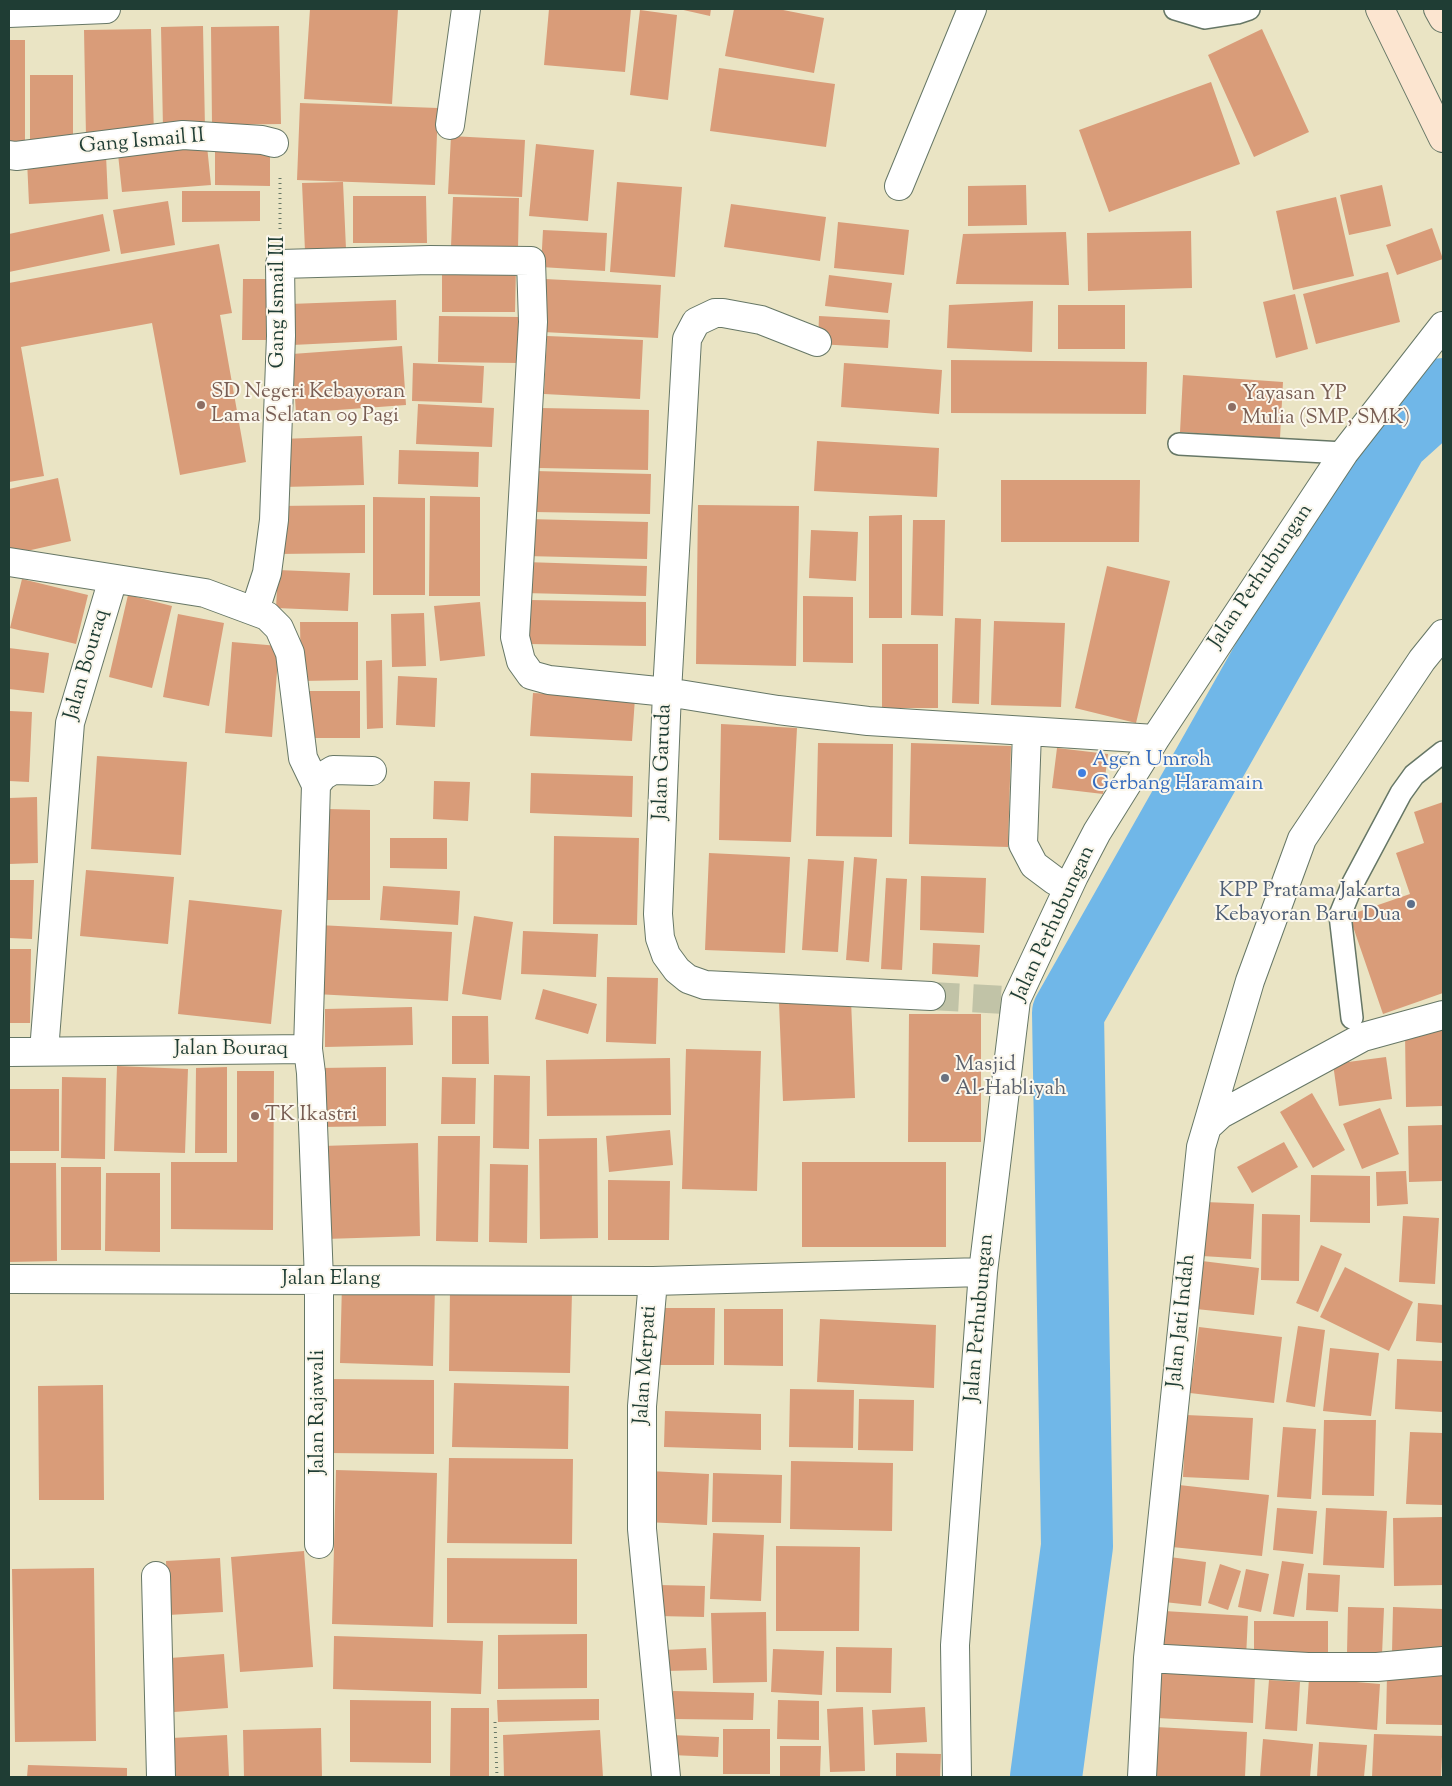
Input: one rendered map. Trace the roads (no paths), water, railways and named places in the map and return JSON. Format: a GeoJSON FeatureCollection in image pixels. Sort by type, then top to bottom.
{"type":"FeatureCollection","features":[{"type":"Feature","properties":{"kind":"main road"},"geometry":{"type":"LineString","coordinates":[[1380,9],[1443,138]]}},
{"type":"Feature","properties":{"kind":"main road"},"geometry":{"type":"LineString","coordinates":[[1438,9],[1443,18]]}},
{"type":"Feature","properties":{"kind":"street"},"geometry":{"type":"LineString","coordinates":[[9,13],[106,9]]}},
{"type":"Feature","properties":{"kind":"street"},"geometry":{"type":"LineString","coordinates":[[450,125],[466,9]]}},
{"type":"Feature","properties":{"kind":"street"},"geometry":{"type":"LineString","coordinates":[[899,186],[972,9]]}},
{"type":"Feature","properties":{"kind":"street","name":"Gang Ismail II"},"geometry":{"type":"LineString","coordinates":[[9,155],[16,156],[183,135],[262,140],[274,143]]}},
{"type":"Feature","properties":{"kind":"street","name":"Gang Ismail III"},"geometry":{"type":"LineString","coordinates":[[255,610],[267,573],[274,520],[280,336],[280,264],[430,260],[531,261],[533,322],[515,636],[521,661],[531,675],[550,680],[667,692]]}},
{"type":"Feature","properties":{"kind":"street"},"geometry":{"type":"LineString","coordinates":[[667,692],[686,340],[696,322],[714,313],[723,312],[762,320],[817,342]]}},
{"type":"Feature","properties":{"kind":"street","name":"Jalan Perhubungan"},"geometry":{"type":"LineString","coordinates":[[957,1777],[956,1645],[983,1272],[1010,1000],[1097,832],[1155,739],[1344,453],[1443,326]]}},
{"type":"Feature","properties":{"kind":"street"},"geometry":{"type":"LineString","coordinates":[[9,562],[206,593],[255,610],[267,616],[280,628],[290,654],[303,758],[316,785],[308,1049]]}},
{"type":"Feature","properties":{"kind":"street","name":"Jalan Bouraq"},"geometry":{"type":"LineString","coordinates":[[44,1051],[70,723],[113,579]]}},
{"type":"Feature","properties":{"kind":"street","name":"Jalan Jati Indah"},"geometry":{"type":"LineString","coordinates":[[1142,1777],[1148,1658],[1202,1147],[1250,981],[1302,839],[1422,660],[1443,634]]}},
{"type":"Feature","properties":{"kind":"street","name":"Jalan Garuda"},"geometry":{"type":"LineString","coordinates":[[931,996],[705,985],[688,979],[677,970],[666,955],[660,938],[658,914],[667,692],[778,710],[868,721],[1155,739]]}},
{"type":"Feature","properties":{"kind":"street"},"geometry":{"type":"LineString","coordinates":[[1026,732],[1023,844],[1034,865],[1068,888]]}},
{"type":"Feature","properties":{"kind":"street"},"geometry":{"type":"LineString","coordinates":[[316,785],[323,776],[334,770],[372,771]]}},
{"type":"Feature","properties":{"kind":"street"},"geometry":{"type":"LineString","coordinates":[[1208,1126],[1221,1114],[1363,1038],[1443,1015]]}},
{"type":"Feature","properties":{"kind":"street","name":"Jalan Bouraq"},"geometry":{"type":"LineString","coordinates":[[9,1052],[308,1049],[311,1073],[319,1280]]}},
{"type":"Feature","properties":{"kind":"street","name":"Jalan Merpati"},"geometry":{"type":"LineString","coordinates":[[666,1777],[642,1529],[642,1406],[653,1281],[983,1272]]}},
{"type":"Feature","properties":{"kind":"street","name":"Jalan Elang"},"geometry":{"type":"LineString","coordinates":[[9,1279],[653,1281]]}},
{"type":"Feature","properties":{"kind":"street","name":"Jalan Rajawali"},"geometry":{"type":"LineString","coordinates":[[319,1280],[319,1544]]}},
{"type":"Feature","properties":{"kind":"street"},"geometry":{"type":"LineString","coordinates":[[156,1576],[161,1777]]}},
{"type":"Feature","properties":{"kind":"street"},"geometry":{"type":"LineString","coordinates":[[1148,1658],[1308,1668],[1377,1667],[1443,1661]]}},
{"type":"Feature","properties":{"kind":"lane"},"geometry":{"type":"LineString","coordinates":[[1175,9],[1205,18],[1237,13],[1249,9]]}},
{"type":"Feature","properties":{"kind":"lane"},"geometry":{"type":"LineString","coordinates":[[1179,444],[1344,453]]}},
{"type":"Feature","properties":{"kind":"lane"},"geometry":{"type":"LineString","coordinates":[[1352,1018],[1340,915],[1353,883],[1401,793],[1414,775],[1443,752]]}},
{"type":"Feature","properties":{"kind":"waterway"},"geometry":{"type":"LineString","coordinates":[[1046,1777],[1077,1546],[1068,1013],[1393,439],[1443,394]]}},
{"type":"Feature","properties":{"kind":"tunnel"},"geometry":{"type":"LineString","coordinates":[[931,996],[1004,1000]]}},
{"type":"Feature","properties":{"kind":"place","name":"SD Negeri Kebayoran Lama Selatan 09 Pagi"},"geometry":{"type":"Point","coordinates":[201,405]}},
{"type":"Feature","properties":{"kind":"place","name":"Yayasan YP Mulia (SMP, SMK)"},"geometry":{"type":"Point","coordinates":[1232,407]}},
{"type":"Feature","properties":{"kind":"place","name":"Agen Umroh Gerbang Haramain"},"geometry":{"type":"Point","coordinates":[1082,773]}},
{"type":"Feature","properties":{"kind":"place","name":"KPP Pratama Jakarta Kebayoran Baru Dua"},"geometry":{"type":"Point","coordinates":[1411,904]}},
{"type":"Feature","properties":{"kind":"place","name":"Masjid Al-Habliyah"},"geometry":{"type":"Point","coordinates":[945,1078]}},
{"type":"Feature","properties":{"kind":"place","name":"TK Ikastri"},"geometry":{"type":"Point","coordinates":[255,1116]}}]}
